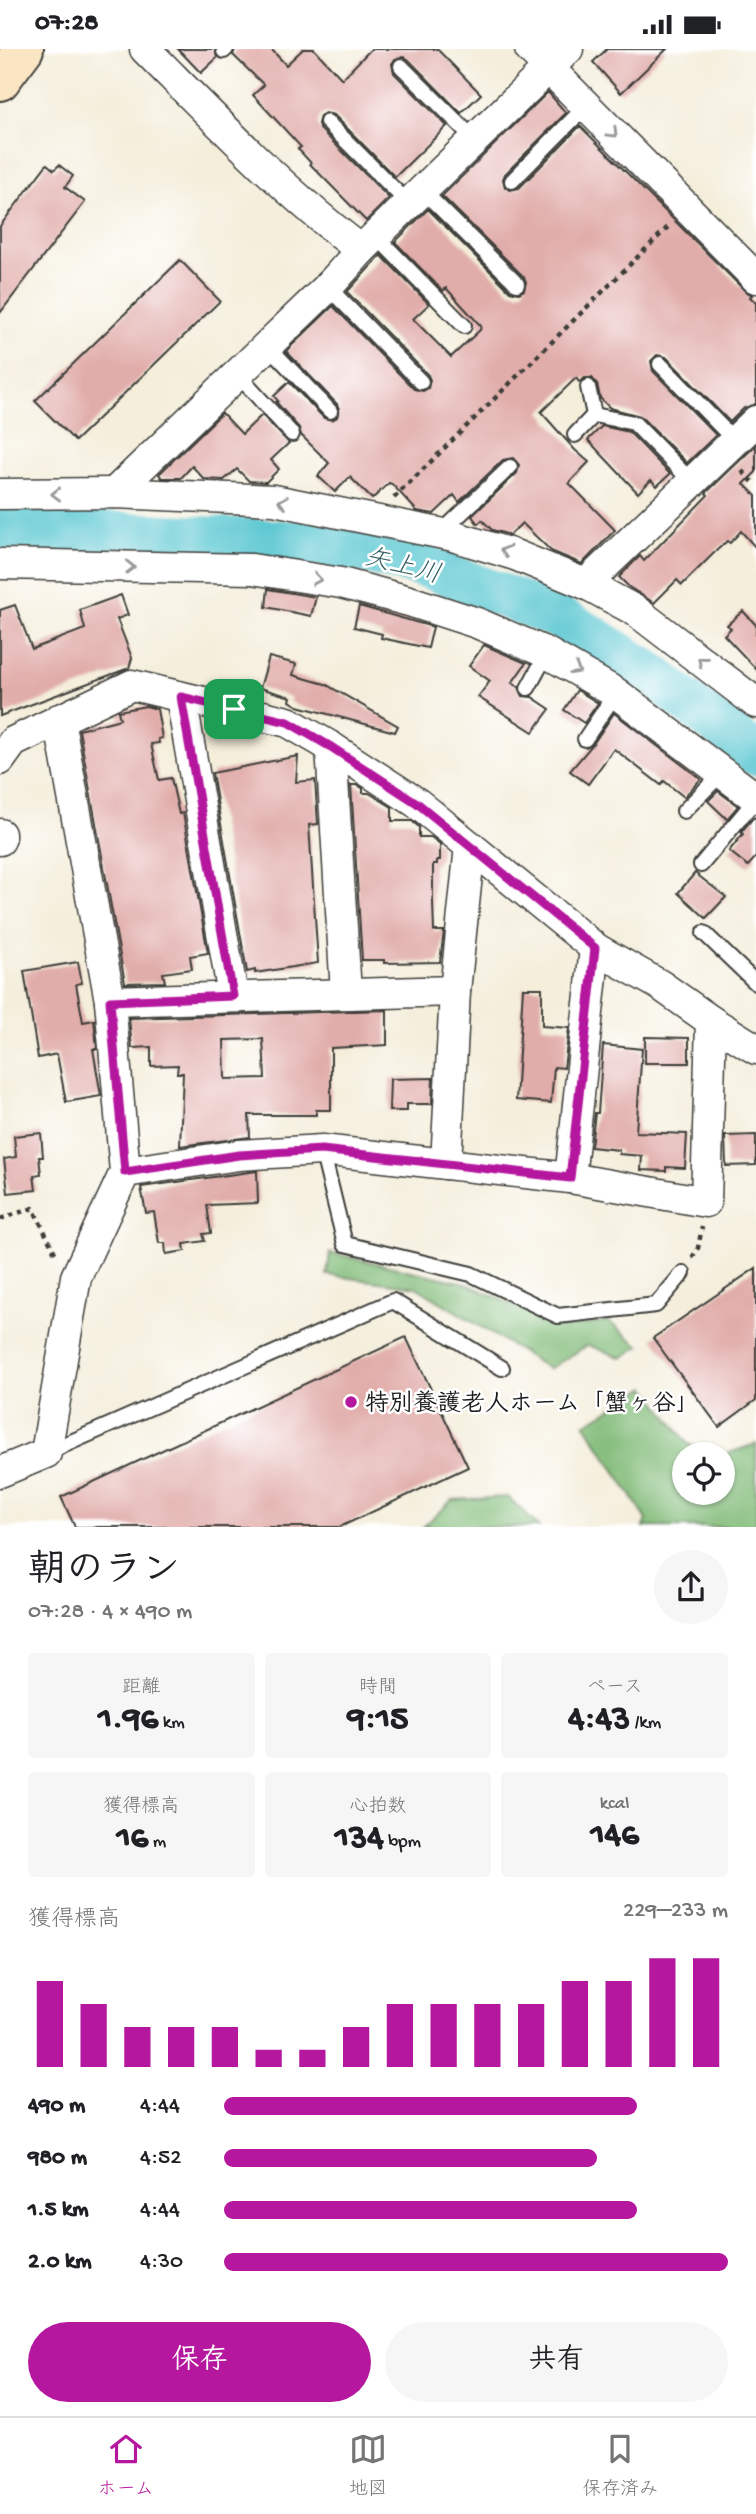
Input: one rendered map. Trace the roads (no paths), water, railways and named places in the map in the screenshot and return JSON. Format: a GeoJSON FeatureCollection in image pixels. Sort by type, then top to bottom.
{"type":"FeatureCollection","features":[{"type":"Feature","properties":{"kind":"street"},"geometry":{"type":"LineString","coordinates":[[0,81],[24,49]]}},
{"type":"Feature","properties":{"kind":"street"},"geometry":{"type":"LineString","coordinates":[[145,49],[273,178],[321,219],[369,243]]}},
{"type":"Feature","properties":{"kind":"street"},"geometry":{"type":"LineString","coordinates":[[114,493],[328,287],[369,243],[475,140],[549,55],[586,106],[756,278]]}},
{"type":"Feature","properties":{"kind":"street"},"geometry":{"type":"LineString","coordinates":[[588,585],[594,576],[746,431]]}},
{"type":"Feature","properties":{"kind":"street"},"geometry":{"type":"LineString","coordinates":[[0,494],[114,493],[274,500],[449,535],[515,555],[588,585],[636,611],[756,703]]}},
{"type":"Feature","properties":{"kind":"street"},"geometry":{"type":"LineString","coordinates":[[0,565],[252,569],[341,583],[477,622],[547,653],[616,693],[756,799]]}},
{"type":"Feature","properties":{"kind":"street"},"geometry":{"type":"LineString","coordinates":[[0,760],[13,742],[132,685],[288,722],[417,803],[595,948],[660,985],[710,1021],[756,1049]]}},
{"type":"Feature","properties":{"kind":"street"},"geometry":{"type":"LineString","coordinates":[[181,697],[233,996]]}},
{"type":"Feature","properties":{"kind":"street"},"geometry":{"type":"LineString","coordinates":[[0,1472],[46,1453],[76,1277],[125,1172],[110,1001],[59,719]]}},
{"type":"Feature","properties":{"kind":"street"},"geometry":{"type":"LineString","coordinates":[[331,747],[346,993]]}},
{"type":"Feature","properties":{"kind":"street"},"geometry":{"type":"LineString","coordinates":[[0,834],[0,840]]}},
{"type":"Feature","properties":{"kind":"street"},"geometry":{"type":"LineString","coordinates":[[446,1164],[455,991],[470,846]]}},
{"type":"Feature","properties":{"kind":"street"},"geometry":{"type":"LineString","coordinates":[[570,1178],[595,948]]}},
{"type":"Feature","properties":{"kind":"street"},"geometry":{"type":"LineString","coordinates":[[110,1001],[455,991]]}},
{"type":"Feature","properties":{"kind":"street"},"geometry":{"type":"LineString","coordinates":[[125,1172],[239,1155],[322,1150],[570,1178],[706,1202],[710,1021]]}},
{"type":"Feature","properties":{"kind":"lane"},"geometry":{"type":"LineString","coordinates":[[401,66],[475,140]]}},
{"type":"Feature","properties":{"kind":"lane"},"geometry":{"type":"LineString","coordinates":[[512,180],[586,106]]}},
{"type":"Feature","properties":{"kind":"lane"},"geometry":{"type":"LineString","coordinates":[[327,122],[517,284]]}},
{"type":"Feature","properties":{"kind":"lane"},"geometry":{"type":"LineString","coordinates":[[369,243],[464,326]]}},
{"type":"Feature","properties":{"kind":"lane"},"geometry":{"type":"LineString","coordinates":[[328,287],[421,382]]}},
{"type":"Feature","properties":{"kind":"lane"},"geometry":{"type":"LineString","coordinates":[[267,345],[330,411]]}},
{"type":"Feature","properties":{"kind":"lane"},"geometry":{"type":"LineString","coordinates":[[660,364],[746,431]]}},
{"type":"Feature","properties":{"kind":"lane"},"geometry":{"type":"LineString","coordinates":[[237,374],[292,434]]}},
{"type":"Feature","properties":{"kind":"lane"},"geometry":{"type":"LineString","coordinates":[[588,387],[594,415]]}},
{"type":"Feature","properties":{"kind":"lane"},"geometry":{"type":"LineString","coordinates":[[575,436],[594,415]]}},
{"type":"Feature","properties":{"kind":"lane"},"geometry":{"type":"LineString","coordinates":[[594,415],[634,423],[692,482]]}},
{"type":"Feature","properties":{"kind":"lane"},"geometry":{"type":"LineString","coordinates":[[449,535],[451,523],[510,467]]}},
{"type":"Feature","properties":{"kind":"lane"},"geometry":{"type":"LineString","coordinates":[[528,688],[547,653]]}},
{"type":"Feature","properties":{"kind":"lane"},"geometry":{"type":"LineString","coordinates":[[585,739],[616,693]]}},
{"type":"Feature","properties":{"kind":"lane"},"geometry":{"type":"LineString","coordinates":[[684,811],[722,773]]}},
{"type":"Feature","properties":{"kind":"lane"},"geometry":{"type":"LineString","coordinates":[[702,865],[756,799]]}},
{"type":"Feature","properties":{"kind":"lane"},"geometry":{"type":"LineString","coordinates":[[704,933],[756,983]]}},
{"type":"Feature","properties":{"kind":"lane"},"geometry":{"type":"LineString","coordinates":[[322,1150],[345,1244],[471,1274],[558,1316],[656,1305],[683,1273]]}},
{"type":"Feature","properties":{"kind":"lane"},"geometry":{"type":"LineString","coordinates":[[46,1453],[393,1301],[502,1368]]}},
{"type":"Feature","properties":{"kind":"waterway","name":"矢上川"},"geometry":{"type":"LineString","coordinates":[[0,528],[309,543],[372,553],[428,567],[557,617],[596,639],[648,672],[756,754]]}},
{"type":"Feature","properties":{"kind":"place","name":"特別養護老人ホーム「蟹ヶ谷」"},"geometry":{"type":"Point","coordinates":[351,1402]}}]}
